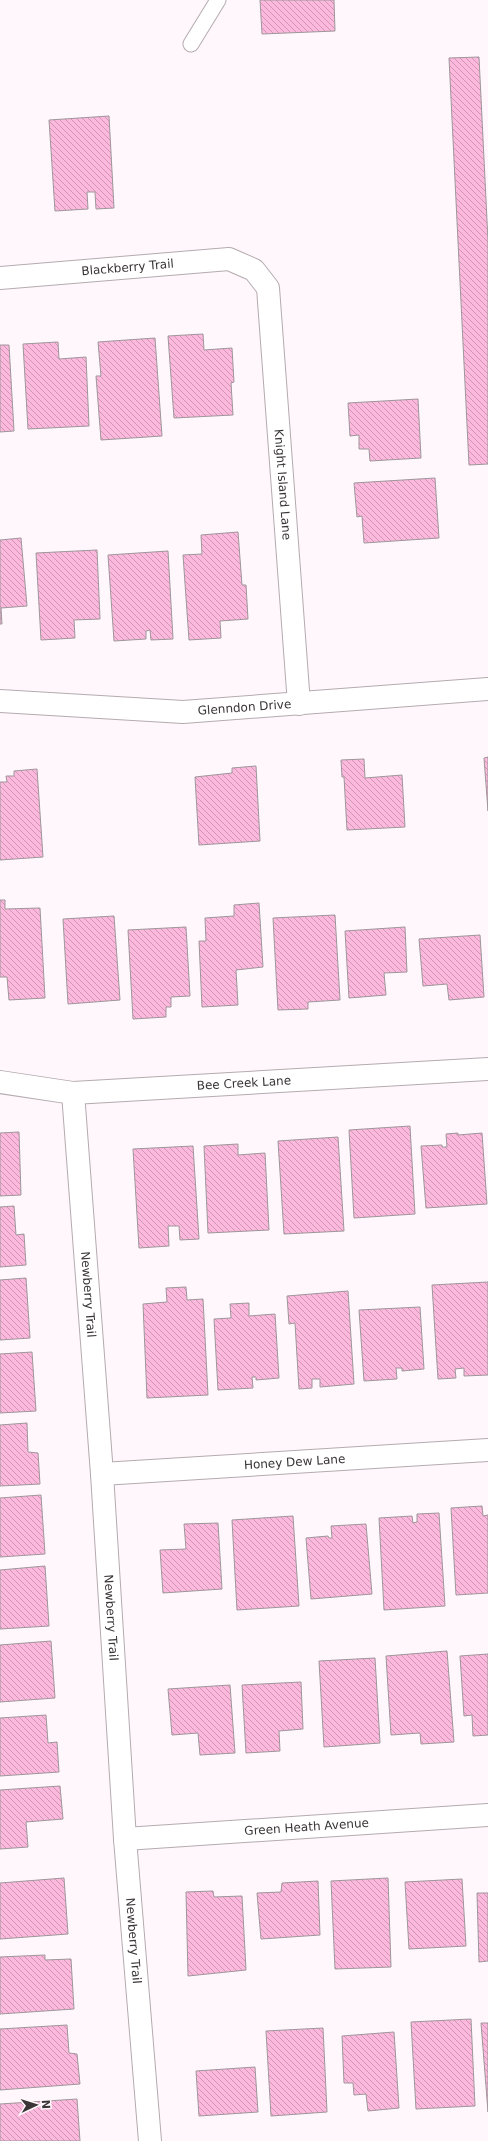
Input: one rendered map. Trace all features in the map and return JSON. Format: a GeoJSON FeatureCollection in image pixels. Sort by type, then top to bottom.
{"type":"FeatureCollection","features":[{"type":"Feature","properties":{"kind":"street","name":"Blackberry Trail"},"geometry":{"type":"LineString","coordinates":[[0,278],[228,259],[254,270]]}},
{"type":"Feature","properties":{"kind":"street","name":"Knight Island Lane"},"geometry":{"type":"LineString","coordinates":[[254,270],[268,288],[299,704]]}},
{"type":"Feature","properties":{"kind":"street","name":"Glenndon Drive"},"geometry":{"type":"LineString","coordinates":[[0,701],[182,712],[488,690]]}},
{"type":"Feature","properties":{"kind":"street","name":"Bee Creek Lane"},"geometry":{"type":"LineString","coordinates":[[0,1082],[73,1093],[488,1069]]}},
{"type":"Feature","properties":{"kind":"street","name":"Newberry Trail"},"geometry":{"type":"LineString","coordinates":[[73,1093],[102,1474],[125,1840],[150,2141]]}},
{"type":"Feature","properties":{"kind":"street","name":"Honey Dew Lane"},"geometry":{"type":"LineString","coordinates":[[102,1474],[488,1450]]}},
{"type":"Feature","properties":{"kind":"street","name":"Green Heath Avenue"},"geometry":{"type":"LineString","coordinates":[[125,1840],[488,1815]]}},
{"type":"Feature","properties":{"kind":"lane"},"geometry":{"type":"LineString","coordinates":[[191,44],[218,0]]}},
{"type":"Feature","properties":{"kind":"building"},"geometry":{"type":"Polygon","coordinates":[[[260,0],[334,0],[335,31],[262,34],[260,0]]]}},
{"type":"Feature","properties":{"kind":"building"},"geometry":{"type":"Polygon","coordinates":[[[479,57],[488,241],[488,464],[469,465],[449,58],[479,57]]]}},
{"type":"Feature","properties":{"kind":"building"},"geometry":{"type":"Polygon","coordinates":[[[109,116],[114,208],[96,209],[95,192],[87,192],[88,209],[55,211],[49,120],[109,116]]]}},
{"type":"Feature","properties":{"kind":"building"},"geometry":{"type":"Polygon","coordinates":[[[203,334],[204,350],[232,348],[234,382],[231,383],[233,415],[174,418],[168,336],[203,334]]]}},
{"type":"Feature","properties":{"kind":"building"},"geometry":{"type":"Polygon","coordinates":[[[155,338],[162,436],[101,440],[96,376],[101,376],[98,342],[155,338]]]}},
{"type":"Feature","properties":{"kind":"building"},"geometry":{"type":"Polygon","coordinates":[[[58,342],[59,359],[86,357],[89,426],[28,429],[23,344],[58,342]]]}},
{"type":"Feature","properties":{"kind":"building"},"geometry":{"type":"Polygon","coordinates":[[[0,345],[9,345],[14,431],[0,432],[0,345]]]}},
{"type":"Feature","properties":{"kind":"building"},"geometry":{"type":"Polygon","coordinates":[[[418,399],[421,458],[370,461],[369,449],[359,449],[359,435],[350,436],[348,403],[418,399]]]}},
{"type":"Feature","properties":{"kind":"building"},"geometry":{"type":"Polygon","coordinates":[[[435,478],[439,538],[364,543],[362,516],[357,517],[354,483],[435,478]]]}},
{"type":"Feature","properties":{"kind":"building"},"geometry":{"type":"Polygon","coordinates":[[[238,532],[242,585],[246,585],[248,619],[220,621],[221,638],[189,640],[183,555],[202,554],[201,535],[238,532]]]}},
{"type":"Feature","properties":{"kind":"building"},"geometry":{"type":"Polygon","coordinates":[[[21,538],[27,606],[1,608],[2,624],[0,624],[0,540],[21,538]]]}},
{"type":"Feature","properties":{"kind":"building"},"geometry":{"type":"Polygon","coordinates":[[[97,550],[100,619],[74,620],[75,638],[41,640],[36,553],[97,550]]]}},
{"type":"Feature","properties":{"kind":"building"},"geometry":{"type":"Polygon","coordinates":[[[168,551],[173,639],[151,640],[150,630],[146,631],[146,639],[114,641],[108,555],[168,551]]]}},
{"type":"Feature","properties":{"kind":"building"},"geometry":{"type":"Polygon","coordinates":[[[488,757],[488,811],[484,758],[488,757]]]}},
{"type":"Feature","properties":{"kind":"building"},"geometry":{"type":"Polygon","coordinates":[[[364,759],[365,778],[402,775],[405,827],[347,830],[344,777],[342,777],[341,760],[364,759]]]}},
{"type":"Feature","properties":{"kind":"building"},"geometry":{"type":"Polygon","coordinates":[[[256,766],[260,841],[199,845],[195,777],[232,773],[232,768],[256,766]]]}},
{"type":"Feature","properties":{"kind":"building"},"geometry":{"type":"Polygon","coordinates":[[[37,769],[43,857],[0,860],[0,782],[7,782],[6,776],[14,776],[14,771],[37,769]]]}},
{"type":"Feature","properties":{"kind":"building"},"geometry":{"type":"Polygon","coordinates":[[[0,900],[5,900],[5,909],[40,908],[45,998],[9,1000],[7,977],[0,977],[0,900]]]}},
{"type":"Feature","properties":{"kind":"building"},"geometry":{"type":"Polygon","coordinates":[[[259,903],[263,967],[236,970],[238,1005],[202,1007],[199,941],[206,941],[205,918],[234,916],[234,905],[259,903]]]}},
{"type":"Feature","properties":{"kind":"building"},"geometry":{"type":"Polygon","coordinates":[[[335,915],[340,1000],[308,1002],[308,1009],[278,1010],[273,918],[335,915]]]}},
{"type":"Feature","properties":{"kind":"building"},"geometry":{"type":"Polygon","coordinates":[[[114,916],[120,1000],[68,1004],[63,919],[114,916]]]}},
{"type":"Feature","properties":{"kind":"building"},"geometry":{"type":"Polygon","coordinates":[[[186,927],[190,996],[171,997],[171,1007],[166,1007],[166,1017],[133,1019],[128,930],[186,927]]]}},
{"type":"Feature","properties":{"kind":"building"},"geometry":{"type":"Polygon","coordinates":[[[405,927],[407,972],[384,973],[386,995],[349,998],[345,931],[405,927]]]}},
{"type":"Feature","properties":{"kind":"building"},"geometry":{"type":"Polygon","coordinates":[[[480,935],[484,997],[449,1000],[447,984],[423,986],[419,939],[480,935]]]}},
{"type":"Feature","properties":{"kind":"building"},"geometry":{"type":"Polygon","coordinates":[[[410,1126],[415,1214],[354,1218],[349,1130],[410,1126]]]}},
{"type":"Feature","properties":{"kind":"building"},"geometry":{"type":"Polygon","coordinates":[[[19,1132],[21,1195],[0,1196],[0,1133],[19,1132]]]}},
{"type":"Feature","properties":{"kind":"building"},"geometry":{"type":"Polygon","coordinates":[[[458,1133],[458,1135],[482,1133],[487,1204],[426,1208],[421,1146],[442,1145],[442,1147],[447,1147],[446,1134],[458,1133]]]}},
{"type":"Feature","properties":{"kind":"building"},"geometry":{"type":"Polygon","coordinates":[[[338,1137],[344,1231],[284,1234],[278,1141],[338,1137]]]}},
{"type":"Feature","properties":{"kind":"building"},"geometry":{"type":"Polygon","coordinates":[[[238,1144],[238,1155],[265,1153],[269,1230],[208,1233],[204,1146],[238,1144]]]}},
{"type":"Feature","properties":{"kind":"building"},"geometry":{"type":"Polygon","coordinates":[[[193,1146],[199,1239],[180,1240],[179,1226],[168,1226],[169,1246],[139,1248],[133,1149],[193,1146]]]}},
{"type":"Feature","properties":{"kind":"building"},"geometry":{"type":"Polygon","coordinates":[[[14,1206],[16,1235],[24,1234],[26,1265],[0,1267],[0,1207],[14,1206]]]}},
{"type":"Feature","properties":{"kind":"building"},"geometry":{"type":"Polygon","coordinates":[[[26,1278],[30,1338],[0,1340],[0,1280],[26,1278]]]}},
{"type":"Feature","properties":{"kind":"building"},"geometry":{"type":"Polygon","coordinates":[[[488,1282],[488,1375],[464,1376],[464,1368],[455,1369],[456,1378],[438,1379],[432,1285],[488,1282]]]}},
{"type":"Feature","properties":{"kind":"building"},"geometry":{"type":"Polygon","coordinates":[[[186,1287],[187,1300],[203,1299],[208,1395],[147,1398],[143,1304],[167,1302],[166,1288],[186,1287]]]}},
{"type":"Feature","properties":{"kind":"building"},"geometry":{"type":"Polygon","coordinates":[[[348,1291],[354,1384],[320,1387],[320,1379],[312,1379],[312,1388],[299,1389],[295,1323],[289,1324],[287,1296],[348,1291]]]}},
{"type":"Feature","properties":{"kind":"building"},"geometry":{"type":"Polygon","coordinates":[[[249,1303],[249,1316],[275,1314],[279,1378],[256,1380],[256,1377],[252,1377],[253,1388],[218,1390],[214,1319],[231,1318],[230,1304],[249,1303]]]}},
{"type":"Feature","properties":{"kind":"building"},"geometry":{"type":"Polygon","coordinates":[[[420,1307],[424,1369],[402,1371],[402,1368],[396,1368],[397,1379],[364,1381],[359,1310],[420,1307]]]}},
{"type":"Feature","properties":{"kind":"building"},"geometry":{"type":"Polygon","coordinates":[[[32,1352],[36,1411],[0,1413],[0,1354],[32,1352]]]}},
{"type":"Feature","properties":{"kind":"building"},"geometry":{"type":"Polygon","coordinates":[[[27,1423],[28,1452],[38,1453],[40,1484],[0,1486],[0,1425],[27,1423]]]}},
{"type":"Feature","properties":{"kind":"building"},"geometry":{"type":"Polygon","coordinates":[[[41,1495],[45,1554],[0,1557],[0,1498],[41,1495]]]}},
{"type":"Feature","properties":{"kind":"building"},"geometry":{"type":"Polygon","coordinates":[[[482,1506],[483,1516],[488,1515],[488,1593],[456,1595],[451,1508],[482,1506]]]}},
{"type":"Feature","properties":{"kind":"building"},"geometry":{"type":"Polygon","coordinates":[[[439,1513],[445,1606],[384,1610],[379,1518],[412,1516],[413,1523],[417,1522],[417,1514],[439,1513]]]}},
{"type":"Feature","properties":{"kind":"building"},"geometry":{"type":"Polygon","coordinates":[[[293,1516],[299,1606],[237,1610],[232,1520],[293,1516]]]}},
{"type":"Feature","properties":{"kind":"building"},"geometry":{"type":"Polygon","coordinates":[[[218,1523],[222,1589],[163,1593],[160,1550],[186,1549],[184,1524],[218,1523]]]}},
{"type":"Feature","properties":{"kind":"building"},"geometry":{"type":"Polygon","coordinates":[[[366,1524],[372,1594],[311,1599],[306,1538],[328,1536],[329,1538],[332,1538],[331,1526],[366,1524]]]}},
{"type":"Feature","properties":{"kind":"building"},"geometry":{"type":"Polygon","coordinates":[[[45,1566],[49,1626],[0,1629],[0,1570],[45,1566]]]}},
{"type":"Feature","properties":{"kind":"building"},"geometry":{"type":"Polygon","coordinates":[[[51,1641],[55,1698],[0,1702],[0,1645],[51,1641]]]}},
{"type":"Feature","properties":{"kind":"building"},"geometry":{"type":"Polygon","coordinates":[[[447,1651],[454,1742],[421,1744],[420,1733],[391,1735],[386,1656],[447,1651]]]}},
{"type":"Feature","properties":{"kind":"building"},"geometry":{"type":"Polygon","coordinates":[[[488,1654],[488,1735],[473,1736],[472,1715],[464,1716],[460,1656],[488,1654]]]}},
{"type":"Feature","properties":{"kind":"building"},"geometry":{"type":"Polygon","coordinates":[[[375,1658],[380,1743],[324,1747],[319,1661],[375,1658]]]}},
{"type":"Feature","properties":{"kind":"building"},"geometry":{"type":"Polygon","coordinates":[[[301,1682],[303,1729],[279,1731],[280,1751],[246,1753],[242,1685],[301,1682]]]}},
{"type":"Feature","properties":{"kind":"building"},"geometry":{"type":"Polygon","coordinates":[[[230,1685],[235,1753],[200,1755],[198,1733],[172,1735],[168,1689],[230,1685]]]}},
{"type":"Feature","properties":{"kind":"building"},"geometry":{"type":"Polygon","coordinates":[[[46,1715],[48,1743],[57,1742],[59,1772],[0,1776],[0,1718],[46,1715]]]}},
{"type":"Feature","properties":{"kind":"building"},"geometry":{"type":"Polygon","coordinates":[[[60,1786],[63,1819],[26,1822],[28,1847],[0,1849],[0,1790],[60,1786]]]}},
{"type":"Feature","properties":{"kind":"building"},"geometry":{"type":"Polygon","coordinates":[[[64,1878],[68,1934],[0,1939],[0,1883],[64,1878]]]}},
{"type":"Feature","properties":{"kind":"building"},"geometry":{"type":"Polygon","coordinates":[[[388,1878],[391,1967],[335,1969],[331,1881],[388,1878]]]}},
{"type":"Feature","properties":{"kind":"building"},"geometry":{"type":"Polygon","coordinates":[[[462,1879],[466,1946],[409,1949],[405,1882],[462,1879]]]}},
{"type":"Feature","properties":{"kind":"building"},"geometry":{"type":"Polygon","coordinates":[[[318,1881],[320,1935],[261,1939],[257,1893],[281,1892],[282,1883],[318,1881]]]}},
{"type":"Feature","properties":{"kind":"building"},"geometry":{"type":"Polygon","coordinates":[[[213,1891],[214,1897],[242,1896],[246,1970],[188,1976],[186,1892],[213,1891]]]}},
{"type":"Feature","properties":{"kind":"building"},"geometry":{"type":"Polygon","coordinates":[[[477,1893],[488,1893],[488,1961],[479,1962],[477,1893]]]}},
{"type":"Feature","properties":{"kind":"building"},"geometry":{"type":"Polygon","coordinates":[[[45,1955],[45,1960],[71,1959],[74,2009],[0,2014],[0,1957],[45,1955]]]}},
{"type":"Feature","properties":{"kind":"building"},"geometry":{"type":"Polygon","coordinates":[[[471,2019],[475,2106],[416,2109],[411,2022],[471,2019]]]}},
{"type":"Feature","properties":{"kind":"building"},"geometry":{"type":"Polygon","coordinates":[[[481,2023],[488,2023],[488,2112],[481,2023]]]}},
{"type":"Feature","properties":{"kind":"building"},"geometry":{"type":"Polygon","coordinates":[[[67,2025],[69,2053],[77,2054],[80,2084],[0,2090],[0,2029],[67,2025]]]}},
{"type":"Feature","properties":{"kind":"building"},"geometry":{"type":"Polygon","coordinates":[[[323,2028],[327,2112],[271,2116],[266,2031],[323,2028]]]}},
{"type":"Feature","properties":{"kind":"building"},"geometry":{"type":"Polygon","coordinates":[[[394,2032],[399,2108],[368,2111],[366,2094],[354,2095],[353,2083],[344,2083],[342,2036],[394,2032]]]}},
{"type":"Feature","properties":{"kind":"building"},"geometry":{"type":"Polygon","coordinates":[[[255,2067],[258,2112],[199,2116],[196,2071],[255,2067]]]}},
{"type":"Feature","properties":{"kind":"building"},"geometry":{"type":"Polygon","coordinates":[[[77,2099],[80,2141],[0,2141],[0,2104],[77,2099]]]}}]}
